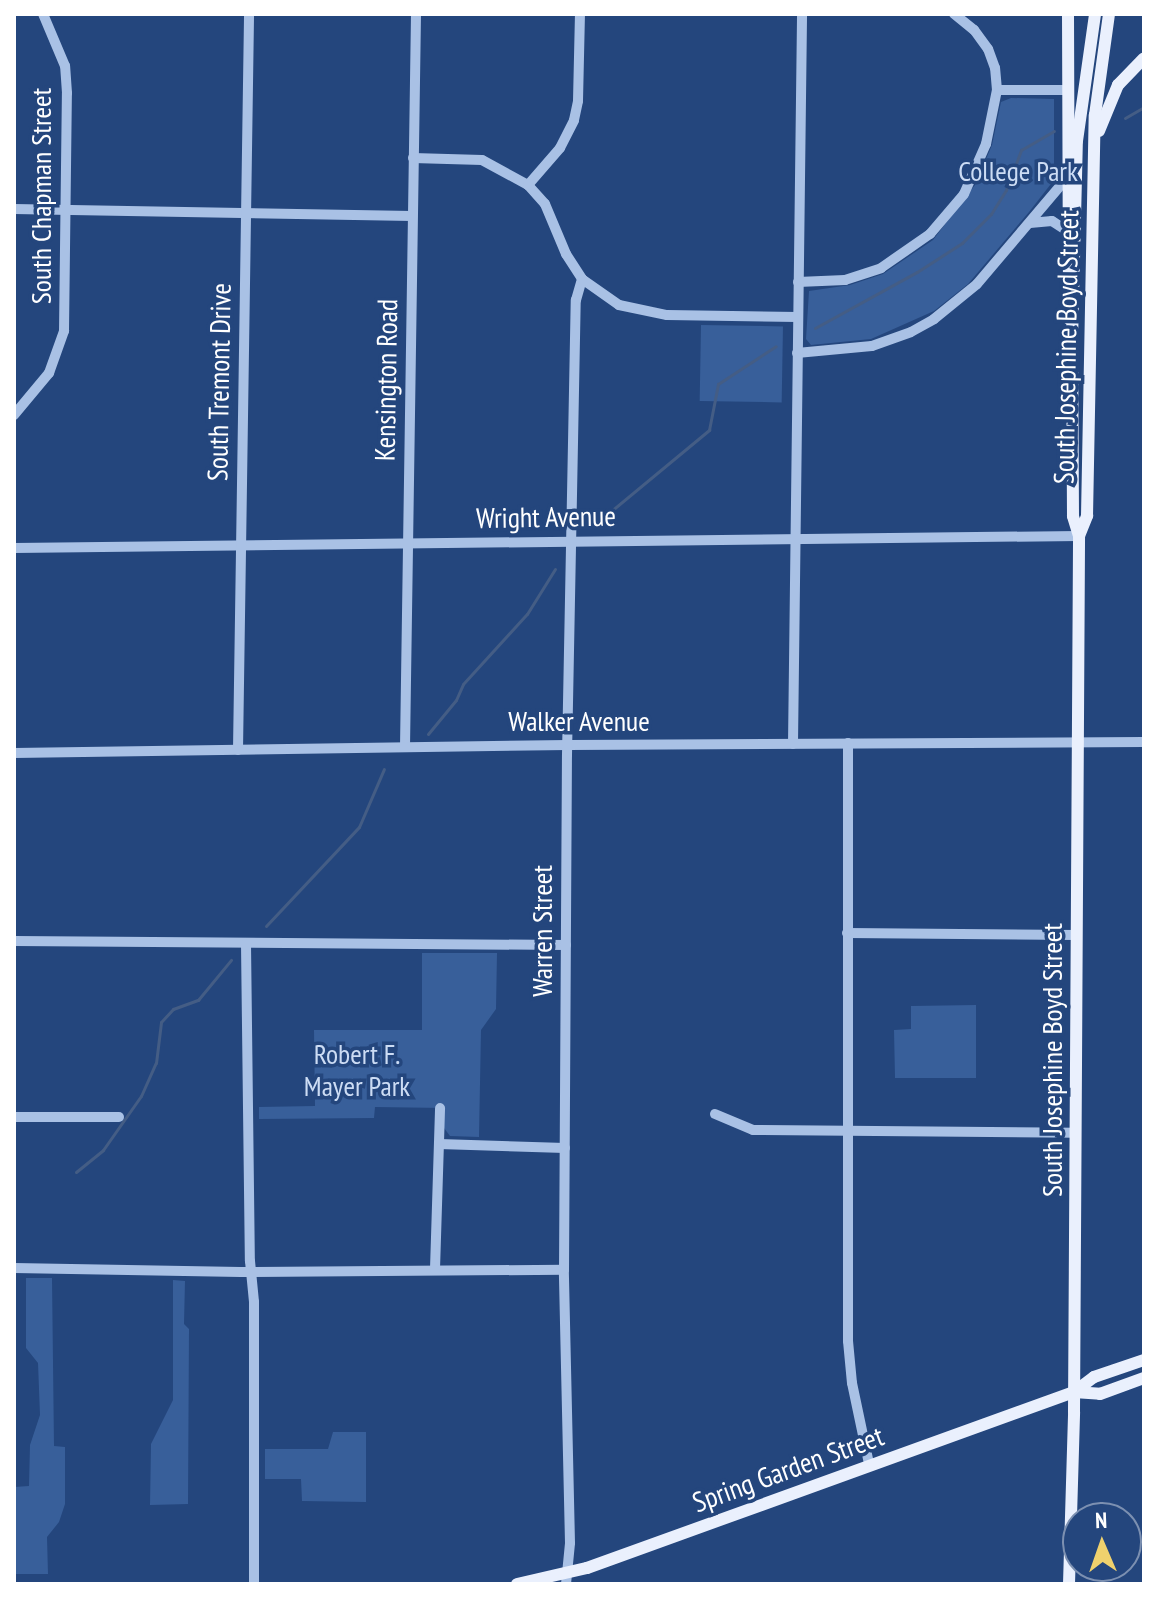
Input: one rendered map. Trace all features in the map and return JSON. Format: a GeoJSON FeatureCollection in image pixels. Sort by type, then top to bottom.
{"type":"FeatureCollection","features":[{"type":"Feature","properties":{"kind":"main road"},"geometry":{"type":"LineString","coordinates":[[1068,14],[1066,303],[1072,341]]}},
{"type":"Feature","properties":{"kind":"main road","name":"South Josephine Boyd Street"},"geometry":{"type":"LineString","coordinates":[[1069,1584],[1074,1392],[1079,536],[1073,516],[1072,341],[1077,141],[1095,14]]}},
{"type":"Feature","properties":{"kind":"main road","name":"South Josephine Boyd Street"},"geometry":{"type":"LineString","coordinates":[[1079,536],[1087,516],[1095,115],[1109,14]]}},
{"type":"Feature","properties":{"kind":"main road"},"geometry":{"type":"LineString","coordinates":[[1093,154],[1110,98],[1127,72],[1144,58]]}},
{"type":"Feature","properties":{"kind":"main road","name":"Spring Garden Street"},"geometry":{"type":"LineString","coordinates":[[517,1584],[566,1580],[869,1464],[1074,1392],[1094,1377],[1144,1360]]}},
{"type":"Feature","properties":{"kind":"main road","name":"Spring Garden Street"},"geometry":{"type":"LineString","coordinates":[[1074,1392],[1100,1394],[1144,1378]]}},
{"type":"Feature","properties":{"kind":"street","name":"South Chapman Street"},"geometry":{"type":"LineString","coordinates":[[14,415],[49,373],[64,331],[65,66],[43,14]]}},
{"type":"Feature","properties":{"kind":"street","name":"South Tremont Drive"},"geometry":{"type":"LineString","coordinates":[[238,750],[249,14]]}},
{"type":"Feature","properties":{"kind":"street","name":"Kensington Road"},"geometry":{"type":"LineString","coordinates":[[405,747],[416,14]]}},
{"type":"Feature","properties":{"kind":"street"},"geometry":{"type":"LineString","coordinates":[[528,185],[560,148],[574,120],[578,101],[580,14]]}},
{"type":"Feature","properties":{"kind":"street"},"geometry":{"type":"LineString","coordinates":[[793,744],[802,14]]}},
{"type":"Feature","properties":{"kind":"street"},"geometry":{"type":"LineString","coordinates":[[798,282],[836,281],[863,275],[897,258],[930,234],[950,213],[975,172],[986,144],[997,90],[988,49],[974,30],[954,14]]}},
{"type":"Feature","properties":{"kind":"street"},"geometry":{"type":"LineString","coordinates":[[997,90],[1068,90]]}},
{"type":"Feature","properties":{"kind":"street"},"geometry":{"type":"LineString","coordinates":[[413,158],[482,160],[528,185],[545,204],[566,254],[582,279],[605,298],[652,314],[798,317]]}},
{"type":"Feature","properties":{"kind":"street"},"geometry":{"type":"LineString","coordinates":[[797,353],[872,346],[923,326],[966,295],[1066,179]]}},
{"type":"Feature","properties":{"kind":"street"},"geometry":{"type":"LineString","coordinates":[[14,209],[412,216]]}},
{"type":"Feature","properties":{"kind":"street"},"geometry":{"type":"LineString","coordinates":[[1030,223],[1047,220],[1066,230]]}},
{"type":"Feature","properties":{"kind":"street","name":"Warren Street"},"geometry":{"type":"LineString","coordinates":[[566,1580],[570,1543],[564,1270],[568,745],[576,300],[582,279]]}},
{"type":"Feature","properties":{"kind":"street","name":"Wright Avenue"},"geometry":{"type":"LineString","coordinates":[[14,548],[1079,536]]}},
{"type":"Feature","properties":{"kind":"street","name":"Walker Avenue"},"geometry":{"type":"LineString","coordinates":[[14,753],[568,745],[1144,742]]}},
{"type":"Feature","properties":{"kind":"street"},"geometry":{"type":"LineString","coordinates":[[848,743],[848,1341],[852,1383],[869,1464]]}},
{"type":"Feature","properties":{"kind":"street"},"geometry":{"type":"LineString","coordinates":[[847,933],[1076,935]]}},
{"type":"Feature","properties":{"kind":"street"},"geometry":{"type":"LineString","coordinates":[[14,941],[566,945]]}},
{"type":"Feature","properties":{"kind":"street"},"geometry":{"type":"LineString","coordinates":[[246,944],[254,1584]]}},
{"type":"Feature","properties":{"kind":"street"},"geometry":{"type":"LineString","coordinates":[[435,1269],[440,1108]]}},
{"type":"Feature","properties":{"kind":"street"},"geometry":{"type":"LineString","coordinates":[[715,1114],[753,1130],[1076,1133]]}},
{"type":"Feature","properties":{"kind":"street"},"geometry":{"type":"LineString","coordinates":[[14,1117],[119,1117]]}},
{"type":"Feature","properties":{"kind":"street"},"geometry":{"type":"LineString","coordinates":[[439,1144],[565,1148]]}},
{"type":"Feature","properties":{"kind":"street"},"geometry":{"type":"LineString","coordinates":[[14,1268],[564,1270]]}},
{"type":"Feature","properties":{"kind":"green space","name":"College Park"},"geometry":{"type":"Polygon","coordinates":[[[1011,98],[1054,99],[1054,180],[1029,212],[968,284],[934,311],[871,339],[811,345],[806,339],[809,291],[850,285],[883,274],[933,240],[975,185],[992,145],[1001,102],[1011,98]]]}},
{"type":"Feature","properties":{"kind":"green space"},"geometry":{"type":"Polygon","coordinates":[[[701,325],[783,326],[782,402],[700,401],[701,325]]]}},
{"type":"Feature","properties":{"kind":"green space","name":"Robert F. Mayer Park"},"geometry":{"type":"Polygon","coordinates":[[[422,953],[497,953],[496,1009],[481,1030],[479,1137],[450,1136],[444,1128],[444,1108],[375,1107],[374,1118],[259,1119],[259,1107],[315,1106],[314,1030],[422,1030],[422,953]]]}},
{"type":"Feature","properties":{"kind":"green space"},"geometry":{"type":"Polygon","coordinates":[[[976,1005],[976,1078],[895,1078],[894,1030],[911,1029],[911,1006],[976,1005]]]}},
{"type":"Feature","properties":{"kind":"green space"},"geometry":{"type":"Polygon","coordinates":[[[26,1278],[52,1278],[54,1446],[65,1447],[65,1504],[59,1522],[47,1537],[48,1574],[14,1574],[14,1487],[29,1486],[30,1445],[40,1415],[38,1363],[26,1348],[26,1278]]]}},
{"type":"Feature","properties":{"kind":"green space"},"geometry":{"type":"Polygon","coordinates":[[[173,1280],[185,1281],[184,1324],[189,1329],[188,1504],[150,1505],[151,1444],[173,1400],[173,1280]]]}},
{"type":"Feature","properties":{"kind":"green space"},"geometry":{"type":"Polygon","coordinates":[[[333,1432],[366,1432],[366,1502],[302,1501],[301,1479],[265,1479],[265,1449],[328,1449],[333,1432]]]}},
{"type":"Feature","properties":{"kind":"waterway"},"geometry":{"type":"LineString","coordinates":[[1125,118],[1144,107]]}},
{"type":"Feature","properties":{"kind":"waterway"},"geometry":{"type":"LineString","coordinates":[[815,328],[917,272],[962,243],[991,214],[1006,190],[1021,150],[1054,131]]}},
{"type":"Feature","properties":{"kind":"waterway"},"geometry":{"type":"LineString","coordinates":[[593,526],[709,430],[718,384],[776,346]]}},
{"type":"Feature","properties":{"kind":"waterway"},"geometry":{"type":"LineString","coordinates":[[428,734],[456,700],[463,684],[527,614],[555,569]]}},
{"type":"Feature","properties":{"kind":"waterway"},"geometry":{"type":"LineString","coordinates":[[266,926],[359,827],[384,769]]}},
{"type":"Feature","properties":{"kind":"waterway"},"geometry":{"type":"LineString","coordinates":[[76,1172],[103,1150],[141,1096],[156,1063],[161,1022],[173,1009],[198,1000],[231,960]]}}]}
